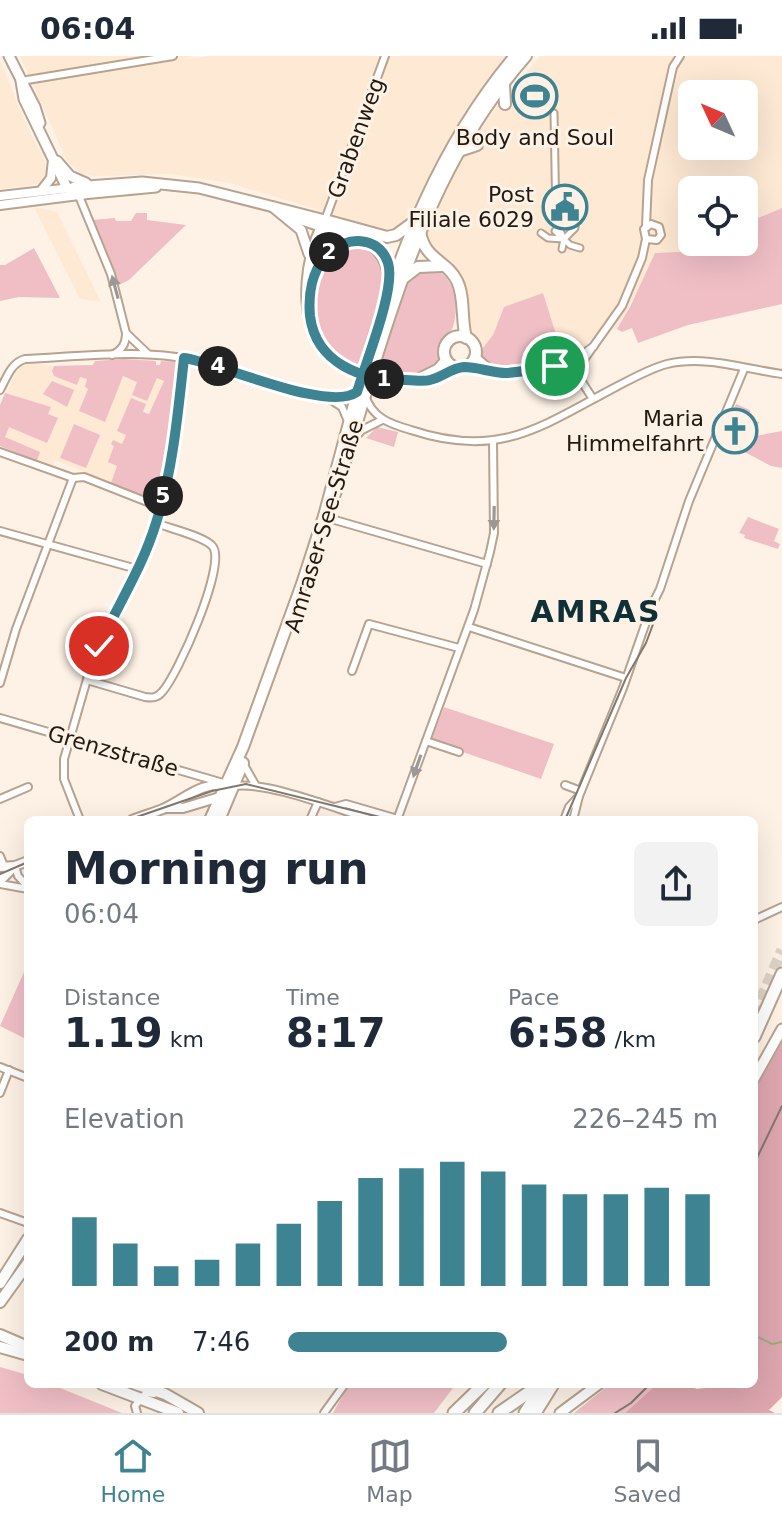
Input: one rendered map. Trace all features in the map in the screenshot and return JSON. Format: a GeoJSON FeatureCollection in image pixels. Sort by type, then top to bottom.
{"type":"FeatureCollection","features":[{"type":"Feature","properties":{"kind":"highway"},"geometry":{"type":"LineString","coordinates":[[758,1028],[782,974]]}},
{"type":"Feature","properties":{"kind":"highway"},"geometry":{"type":"LineString","coordinates":[[454,1413],[479,1388]]}},
{"type":"Feature","properties":{"kind":"highway"},"geometry":{"type":"LineString","coordinates":[[475,1413],[497,1388]]}},
{"type":"Feature","properties":{"kind":"highway"},"geometry":{"type":"LineString","coordinates":[[499,1413],[536,1388]]}},
{"type":"Feature","properties":{"kind":"highway"},"geometry":{"type":"LineString","coordinates":[[510,1413],[538,1388]]}},
{"type":"Feature","properties":{"kind":"highway"},"geometry":{"type":"LineString","coordinates":[[529,1412],[540,1388]]}},
{"type":"Feature","properties":{"kind":"highway"},"geometry":{"type":"LineString","coordinates":[[529,1412],[550,1388]]}},
{"type":"Feature","properties":{"kind":"main road"},"geometry":{"type":"LineString","coordinates":[[9,56],[35,107],[61,181],[74,191],[142,182],[224,192],[294,210],[321,225],[387,237],[404,231],[417,216]]}},
{"type":"Feature","properties":{"kind":"main road","name":"Amraser-See-Straße"},"geometry":{"type":"LineString","coordinates":[[234,787],[285,649],[328,518],[350,446],[362,390],[417,216],[453,144],[515,56]]}},
{"type":"Feature","properties":{"kind":"main road","name":"Amraser-See-Straße"},"geometry":{"type":"LineString","coordinates":[[395,283],[459,151],[504,83],[526,56]]}},
{"type":"Feature","properties":{"kind":"main road"},"geometry":{"type":"LineString","coordinates":[[504,83],[505,104]]}},
{"type":"Feature","properties":{"kind":"main road"},"geometry":{"type":"LineString","coordinates":[[459,151],[477,145]]}},
{"type":"Feature","properties":{"kind":"main road"},"geometry":{"type":"LineString","coordinates":[[53,155],[76,181],[96,189]]}},
{"type":"Feature","properties":{"kind":"main road"},"geometry":{"type":"LineString","coordinates":[[70,176],[74,191]]}},
{"type":"Feature","properties":{"kind":"main road"},"geometry":{"type":"LineString","coordinates":[[273,207],[290,216],[363,241],[382,253],[395,283],[422,266],[442,266]]}},
{"type":"Feature","properties":{"kind":"main road"},"geometry":{"type":"LineString","coordinates":[[273,207],[301,230],[306,240],[311,325],[330,357],[352,371],[376,378],[430,380],[461,367],[475,357],[474,346],[460,338]]}},
{"type":"Feature","properties":{"kind":"main road"},"geometry":{"type":"LineString","coordinates":[[309,258],[321,225]]}},
{"type":"Feature","properties":{"kind":"main road"},"geometry":{"type":"LineString","coordinates":[[308,294],[327,242],[321,225]]}},
{"type":"Feature","properties":{"kind":"main road"},"geometry":{"type":"LineString","coordinates":[[419,229],[425,249],[458,282],[460,338]]}},
{"type":"Feature","properties":{"kind":"main road"},"geometry":{"type":"LineString","coordinates":[[322,261],[341,243],[363,241]]}},
{"type":"Feature","properties":{"kind":"main road"},"geometry":{"type":"LineString","coordinates":[[415,380],[438,369],[446,360],[446,345],[460,338]]}},
{"type":"Feature","properties":{"kind":"main road"},"geometry":{"type":"LineString","coordinates":[[446,360],[461,367]]}},
{"type":"Feature","properties":{"kind":"main road","name":"Amraser-See-Straße"},"geometry":{"type":"LineString","coordinates":[[234,787],[247,735],[302,584],[324,516],[348,422],[362,390]]}},
{"type":"Feature","properties":{"kind":"main road"},"geometry":{"type":"LineString","coordinates":[[214,816],[219,797],[234,787]]}},
{"type":"Feature","properties":{"kind":"main road"},"geometry":{"type":"LineString","coordinates":[[215,816],[234,787]]}},
{"type":"Feature","properties":{"kind":"main road"},"geometry":{"type":"LineString","coordinates":[[758,1072],[782,1029]]}},
{"type":"Feature","properties":{"kind":"main road"},"geometry":{"type":"LineString","coordinates":[[0,1283],[24,1245]]}},
{"type":"Feature","properties":{"kind":"main road"},"geometry":{"type":"LineString","coordinates":[[12,1275],[24,1256]]}},
{"type":"Feature","properties":{"kind":"main road"},"geometry":{"type":"LineString","coordinates":[[0,1302],[24,1269]]}},
{"type":"Feature","properties":{"kind":"main road"},"geometry":{"type":"LineString","coordinates":[[0,1335],[24,1345]]}},
{"type":"Feature","properties":{"kind":"main road"},"geometry":{"type":"LineString","coordinates":[[0,1347],[24,1354]]}},
{"type":"Feature","properties":{"kind":"main road"},"geometry":{"type":"LineString","coordinates":[[109,1388],[140,1406],[178,1413]]}},
{"type":"Feature","properties":{"kind":"main road"},"geometry":{"type":"LineString","coordinates":[[147,1388],[165,1394],[198,1413]]}},
{"type":"Feature","properties":{"kind":"main road"},"geometry":{"type":"LineString","coordinates":[[560,1413],[594,1388]]}},
{"type":"Feature","properties":{"kind":"street"},"geometry":{"type":"LineString","coordinates":[[21,81],[173,56]]}},
{"type":"Feature","properties":{"kind":"street","name":"Grabenweg"},"geometry":{"type":"LineString","coordinates":[[321,225],[385,56]]}},
{"type":"Feature","properties":{"kind":"street"},"geometry":{"type":"LineString","coordinates":[[650,240],[643,234],[652,149],[673,67],[680,56]]}},
{"type":"Feature","properties":{"kind":"street"},"geometry":{"type":"LineString","coordinates":[[554,113],[556,222],[564,239]]}},
{"type":"Feature","properties":{"kind":"street"},"geometry":{"type":"LineString","coordinates":[[40,191],[51,178],[53,155]]}},
{"type":"Feature","properties":{"kind":"street"},"geometry":{"type":"LineString","coordinates":[[0,196],[74,191]]}},
{"type":"Feature","properties":{"kind":"street"},"geometry":{"type":"LineString","coordinates":[[0,205],[74,191]]}},
{"type":"Feature","properties":{"kind":"street"},"geometry":{"type":"LineString","coordinates":[[74,191],[111,274],[126,333],[120,351],[112,356]]}},
{"type":"Feature","properties":{"kind":"street"},"geometry":{"type":"LineString","coordinates":[[573,375],[619,312],[650,240],[661,235],[647,209]]}},
{"type":"Feature","properties":{"kind":"street"},"geometry":{"type":"LineString","coordinates":[[562,249],[564,239],[575,228],[575,221]]}},
{"type":"Feature","properties":{"kind":"street"},"geometry":{"type":"LineString","coordinates":[[646,226],[656,225]]}},
{"type":"Feature","properties":{"kind":"street"},"geometry":{"type":"LineString","coordinates":[[555,231],[570,245],[580,248]]}},
{"type":"Feature","properties":{"kind":"street"},"geometry":{"type":"LineString","coordinates":[[541,233],[548,238],[564,239]]}},
{"type":"Feature","properties":{"kind":"street"},"geometry":{"type":"LineString","coordinates":[[126,333],[148,354]]}},
{"type":"Feature","properties":{"kind":"street"},"geometry":{"type":"LineString","coordinates":[[461,367],[554,372],[595,345]]}},
{"type":"Feature","properties":{"kind":"street"},"geometry":{"type":"LineString","coordinates":[[0,390],[12,367],[25,359],[148,354],[208,363],[292,390],[324,396],[346,397],[362,390],[382,420],[429,436],[493,441],[540,429],[629,379],[667,364],[699,360],[782,374]]}},
{"type":"Feature","properties":{"kind":"street"},"geometry":{"type":"LineString","coordinates":[[475,357],[491,371]]}},
{"type":"Feature","properties":{"kind":"street"},"geometry":{"type":"LineString","coordinates":[[79,816],[63,774],[63,764],[99,646],[156,523],[170,461],[184,358]]}},
{"type":"Feature","properties":{"kind":"street"},"geometry":{"type":"LineString","coordinates":[[562,369],[582,382],[593,399]]}},
{"type":"Feature","properties":{"kind":"street"},"geometry":{"type":"LineString","coordinates":[[575,816],[580,794],[660,589],[689,501],[744,369]]}},
{"type":"Feature","properties":{"kind":"street"},"geometry":{"type":"LineString","coordinates":[[324,396],[342,407],[348,422]]}},
{"type":"Feature","properties":{"kind":"street"},"geometry":{"type":"LineString","coordinates":[[350,446],[362,430],[382,420]]}},
{"type":"Feature","properties":{"kind":"street"},"geometry":{"type":"LineString","coordinates":[[399,816],[469,627],[487,564],[494,533],[493,441]]}},
{"type":"Feature","properties":{"kind":"street"},"geometry":{"type":"LineString","coordinates":[[0,452],[73,478],[84,477],[160,507]]}},
{"type":"Feature","properties":{"kind":"street"},"geometry":{"type":"LineString","coordinates":[[0,683],[16,629],[73,478]]}},
{"type":"Feature","properties":{"kind":"street"},"geometry":{"type":"LineString","coordinates":[[328,518],[487,564]]}},
{"type":"Feature","properties":{"kind":"street"},"geometry":{"type":"LineString","coordinates":[[87,680],[145,697],[155,697],[164,691],[192,638],[205,605],[216,561],[215,551],[209,542],[156,523]]}},
{"type":"Feature","properties":{"kind":"street"},"geometry":{"type":"LineString","coordinates":[[0,531],[137,569]]}},
{"type":"Feature","properties":{"kind":"street"},"geometry":{"type":"LineString","coordinates":[[352,671],[369,624],[459,648]]}},
{"type":"Feature","properties":{"kind":"street"},"geometry":{"type":"LineString","coordinates":[[469,627],[626,678]]}},
{"type":"Feature","properties":{"kind":"street","name":"Grenzstraße"},"geometry":{"type":"LineString","coordinates":[[0,718],[234,787],[256,786],[335,807]]}},
{"type":"Feature","properties":{"kind":"street"},"geometry":{"type":"LineString","coordinates":[[426,741],[459,752]]}},
{"type":"Feature","properties":{"kind":"street"},"geometry":{"type":"LineString","coordinates":[[243,761],[256,786]]}},
{"type":"Feature","properties":{"kind":"street"},"geometry":{"type":"LineString","coordinates":[[143,816],[213,784],[234,787]]}},
{"type":"Feature","properties":{"kind":"street"},"geometry":{"type":"LineString","coordinates":[[565,785],[580,794]]}},
{"type":"Feature","properties":{"kind":"street"},"geometry":{"type":"LineString","coordinates":[[0,799],[28,787]]}},
{"type":"Feature","properties":{"kind":"street"},"geometry":{"type":"LineString","coordinates":[[566,816],[580,794]]}},
{"type":"Feature","properties":{"kind":"street"},"geometry":{"type":"LineString","coordinates":[[166,808],[183,808],[219,797]]}},
{"type":"Feature","properties":{"kind":"street"},"geometry":{"type":"LineString","coordinates":[[312,816],[318,802]]}},
{"type":"Feature","properties":{"kind":"street"},"geometry":{"type":"LineString","coordinates":[[199,804],[212,816]]}},
{"type":"Feature","properties":{"kind":"street"},"geometry":{"type":"LineString","coordinates":[[335,807],[346,804],[385,816]]}},
{"type":"Feature","properties":{"kind":"street"},"geometry":{"type":"LineString","coordinates":[[335,807],[361,816]]}},
{"type":"Feature","properties":{"kind":"street"},"geometry":{"type":"LineString","coordinates":[[0,856],[7,868],[24,883]]}},
{"type":"Feature","properties":{"kind":"street"},"geometry":{"type":"LineString","coordinates":[[7,868],[1,885],[24,888]]}},
{"type":"Feature","properties":{"kind":"street"},"geometry":{"type":"LineString","coordinates":[[758,918],[782,907]]}},
{"type":"Feature","properties":{"kind":"street"},"geometry":{"type":"LineString","coordinates":[[0,1067],[24,1076]]}},
{"type":"Feature","properties":{"kind":"street"},"geometry":{"type":"LineString","coordinates":[[0,1093],[9,1070]]}},
{"type":"Feature","properties":{"kind":"street"},"geometry":{"type":"LineString","coordinates":[[0,1213],[24,1222]]}},
{"type":"Feature","properties":{"kind":"street"},"geometry":{"type":"LineString","coordinates":[[161,1388],[165,1394]]}},
{"type":"Feature","properties":{"kind":"street"},"geometry":{"type":"LineString","coordinates":[[324,1413],[342,1388]]}},
{"type":"Feature","properties":{"kind":"street"},"geometry":{"type":"LineString","coordinates":[[130,1413],[140,1406],[146,1393],[165,1394]]}},
{"type":"Feature","properties":{"kind":"shaded area"},"geometry":{"type":"Polygon","coordinates":[[[20,56],[194,56],[184,59],[210,56],[509,56],[449,141],[410,220],[395,232],[383,234],[349,224],[342,217],[230,183],[170,174],[93,176],[81,173],[67,161],[20,56]]]}},
{"type":"Feature","properties":{"kind":"shaded area"},"geometry":{"type":"Polygon","coordinates":[[[540,56],[782,56],[782,208],[758,218],[758,176],[678,176],[678,254],[643,281],[617,329],[601,331],[579,351],[552,361],[559,347],[543,294],[504,307],[493,335],[479,353],[468,330],[462,277],[434,255],[426,236],[454,174],[497,106],[540,56]]]}},
{"type":"Feature","properties":{"kind":"shaded area"},"geometry":{"type":"Polygon","coordinates":[[[0,60],[48,168],[48,176],[40,184],[0,189],[0,60]]]}},
{"type":"Feature","properties":{"kind":"shaded area"},"geometry":{"type":"Polygon","coordinates":[[[34,207],[57,212],[101,302],[80,299],[34,207]]]}},
{"type":"Feature","properties":{"kind":"shaded area"},"geometry":{"type":"Polygon","coordinates":[[[782,208],[782,304],[688,325],[638,343],[632,328],[622,332],[617,329],[655,253],[758,256],[758,218],[782,208]]]}},
{"type":"Feature","properties":{"kind":"shaded area"},"geometry":{"type":"Polygon","coordinates":[[[136,213],[147,213],[147,220],[186,225],[129,280],[119,285],[92,220],[115,218],[116,221],[131,221],[136,213]]]}},
{"type":"Feature","properties":{"kind":"shaded area"},"geometry":{"type":"Polygon","coordinates":[[[359,243],[377,252],[386,280],[358,369],[333,352],[325,341],[318,329],[314,301],[321,271],[329,257],[338,250],[359,243]]]}},
{"type":"Feature","properties":{"kind":"shaded area"},"geometry":{"type":"Polygon","coordinates":[[[34,248],[60,298],[19,297],[0,301],[0,265],[34,248]]]}},
{"type":"Feature","properties":{"kind":"shaded area"},"geometry":{"type":"Polygon","coordinates":[[[436,270],[448,281],[456,306],[454,324],[441,345],[436,366],[407,376],[376,374],[402,287],[416,272],[436,270]]]}},
{"type":"Feature","properties":{"kind":"shaded area"},"geometry":{"type":"Polygon","coordinates":[[[543,293],[560,347],[552,361],[502,368],[485,361],[479,353],[493,335],[504,307],[543,293]]]}},
{"type":"Feature","properties":{"kind":"shaded area"},"geometry":{"type":"Polygon","coordinates":[[[95,361],[156,361],[156,365],[160,365],[161,361],[178,364],[161,482],[155,501],[55,460],[52,467],[0,446],[0,405],[20,365],[92,365],[95,361]]]}},
{"type":"Feature","properties":{"kind":"shaded area"},"geometry":{"type":"Polygon","coordinates":[[[95,361],[156,361],[156,365],[160,365],[161,361],[178,364],[161,482],[155,501],[111,483],[117,466],[108,462],[113,440],[122,444],[126,435],[117,431],[131,398],[146,404],[143,412],[149,414],[164,381],[157,378],[147,401],[132,395],[137,382],[123,376],[105,422],[79,411],[88,389],[85,387],[87,379],[80,377],[77,385],[54,376],[52,371],[54,366],[93,365],[95,361]]]}},
{"type":"Feature","properties":{"kind":"shaded area"},"geometry":{"type":"Polygon","coordinates":[[[52,381],[74,390],[67,407],[43,394],[52,381]]]}},
{"type":"Feature","properties":{"kind":"shaded area"},"geometry":{"type":"Polygon","coordinates":[[[5,393],[51,407],[48,414],[58,418],[47,443],[9,427],[5,437],[40,452],[37,461],[0,446],[0,405],[5,393]]]}},
{"type":"Feature","properties":{"kind":"shaded area"},"geometry":{"type":"Polygon","coordinates":[[[736,404],[750,410],[754,421],[759,422],[751,447],[756,436],[782,431],[782,468],[771,466],[721,442],[736,404]]]}},
{"type":"Feature","properties":{"kind":"shaded area"},"geometry":{"type":"Polygon","coordinates":[[[74,424],[100,435],[86,468],[60,458],[74,424]]]}},
{"type":"Feature","properties":{"kind":"shaded area"},"geometry":{"type":"Polygon","coordinates":[[[377,427],[398,432],[394,447],[366,438],[377,427]]]}},
{"type":"Feature","properties":{"kind":"shaded area"},"geometry":{"type":"Polygon","coordinates":[[[748,517],[779,529],[774,541],[780,544],[778,549],[744,538],[745,535],[739,533],[748,517]]]}},
{"type":"Feature","properties":{"kind":"shaded area"},"geometry":{"type":"Polygon","coordinates":[[[444,707],[554,744],[541,779],[431,741],[444,707]]]}},
{"type":"Feature","properties":{"kind":"shaded area"},"geometry":{"type":"Polygon","coordinates":[[[24,972],[24,1038],[0,1026],[24,972]]]}},
{"type":"Feature","properties":{"kind":"shaded area"},"geometry":{"type":"Polygon","coordinates":[[[782,1042],[782,1397],[769,1410],[775,1413],[625,1413],[653,1388],[758,1388],[758,1083],[782,1042]]]}},
{"type":"Feature","properties":{"kind":"shaded area"},"geometry":{"type":"Polygon","coordinates":[[[0,1367],[24,1374],[24,1388],[60,1388],[122,1413],[0,1413],[0,1367]]]}},
{"type":"Feature","properties":{"kind":"shaded area"},"geometry":{"type":"Polygon","coordinates":[[[347,1388],[453,1388],[434,1413],[333,1413],[347,1388]]]}},
{"type":"Feature","properties":{"kind":"shaded area"},"geometry":{"type":"Polygon","coordinates":[[[605,1388],[653,1388],[625,1413],[574,1413],[605,1388]]]}},
{"type":"Feature","properties":{"kind":"waterway"},"geometry":{"type":"LineString","coordinates":[[758,1337],[772,1344],[782,1342]]}},
{"type":"Feature","properties":{"kind":"tunnel"},"geometry":{"type":"LineString","coordinates":[[758,1006],[782,950]]}},
{"type":"Feature","properties":{"kind":"tunnel"},"geometry":{"type":"LineString","coordinates":[[0,1293],[12,1275]]}},
{"type":"Feature","properties":{"kind":"tram line"},"geometry":{"type":"LineString","coordinates":[[567,816],[658,611]]}},
{"type":"Feature","properties":{"kind":"tram line"},"geometry":{"type":"LineString","coordinates":[[140,816],[212,791],[246,784],[376,816]]}},
{"type":"Feature","properties":{"kind":"tram line"},"geometry":{"type":"LineString","coordinates":[[0,874],[24,864]]}},
{"type":"Feature","properties":{"kind":"tram line"},"geometry":{"type":"LineString","coordinates":[[758,1156],[782,1106]]}},
{"type":"Feature","properties":{"kind":"tram line"},"geometry":{"type":"LineString","coordinates":[[615,1413],[646,1388]]}},
{"type":"Feature","properties":{"kind":"place","name":"Body and Soul"},"geometry":{"type":"Point","coordinates":[535,96]}},
{"type":"Feature","properties":{"kind":"place","name":"Post Filiale 6029"},"geometry":{"type":"Point","coordinates":[565,207]}},
{"type":"Feature","properties":{"kind":"place","name":"Maria Himmelfahrt"},"geometry":{"type":"Point","coordinates":[735,431]}},
{"type":"Feature","properties":{"kind":"district","name":"AMRAS"},"geometry":{"type":"Point","coordinates":[596,611]}},
{"type":"Feature","properties":{"kind":"route"},"geometry":{"type":"LineString","coordinates":[[99,646],[140,564],[156,523],[166,486],[184,358],[292,390],[346,397],[357,392],[359,386],[366,362],[390,285],[388,262],[373,245],[363,241],[348,241],[334,247],[322,261],[308,294],[311,325],[317,338],[330,357],[342,366],[357,373],[376,378],[393,381],[430,380],[456,368],[466,367],[506,373],[555,366]]}}]}
